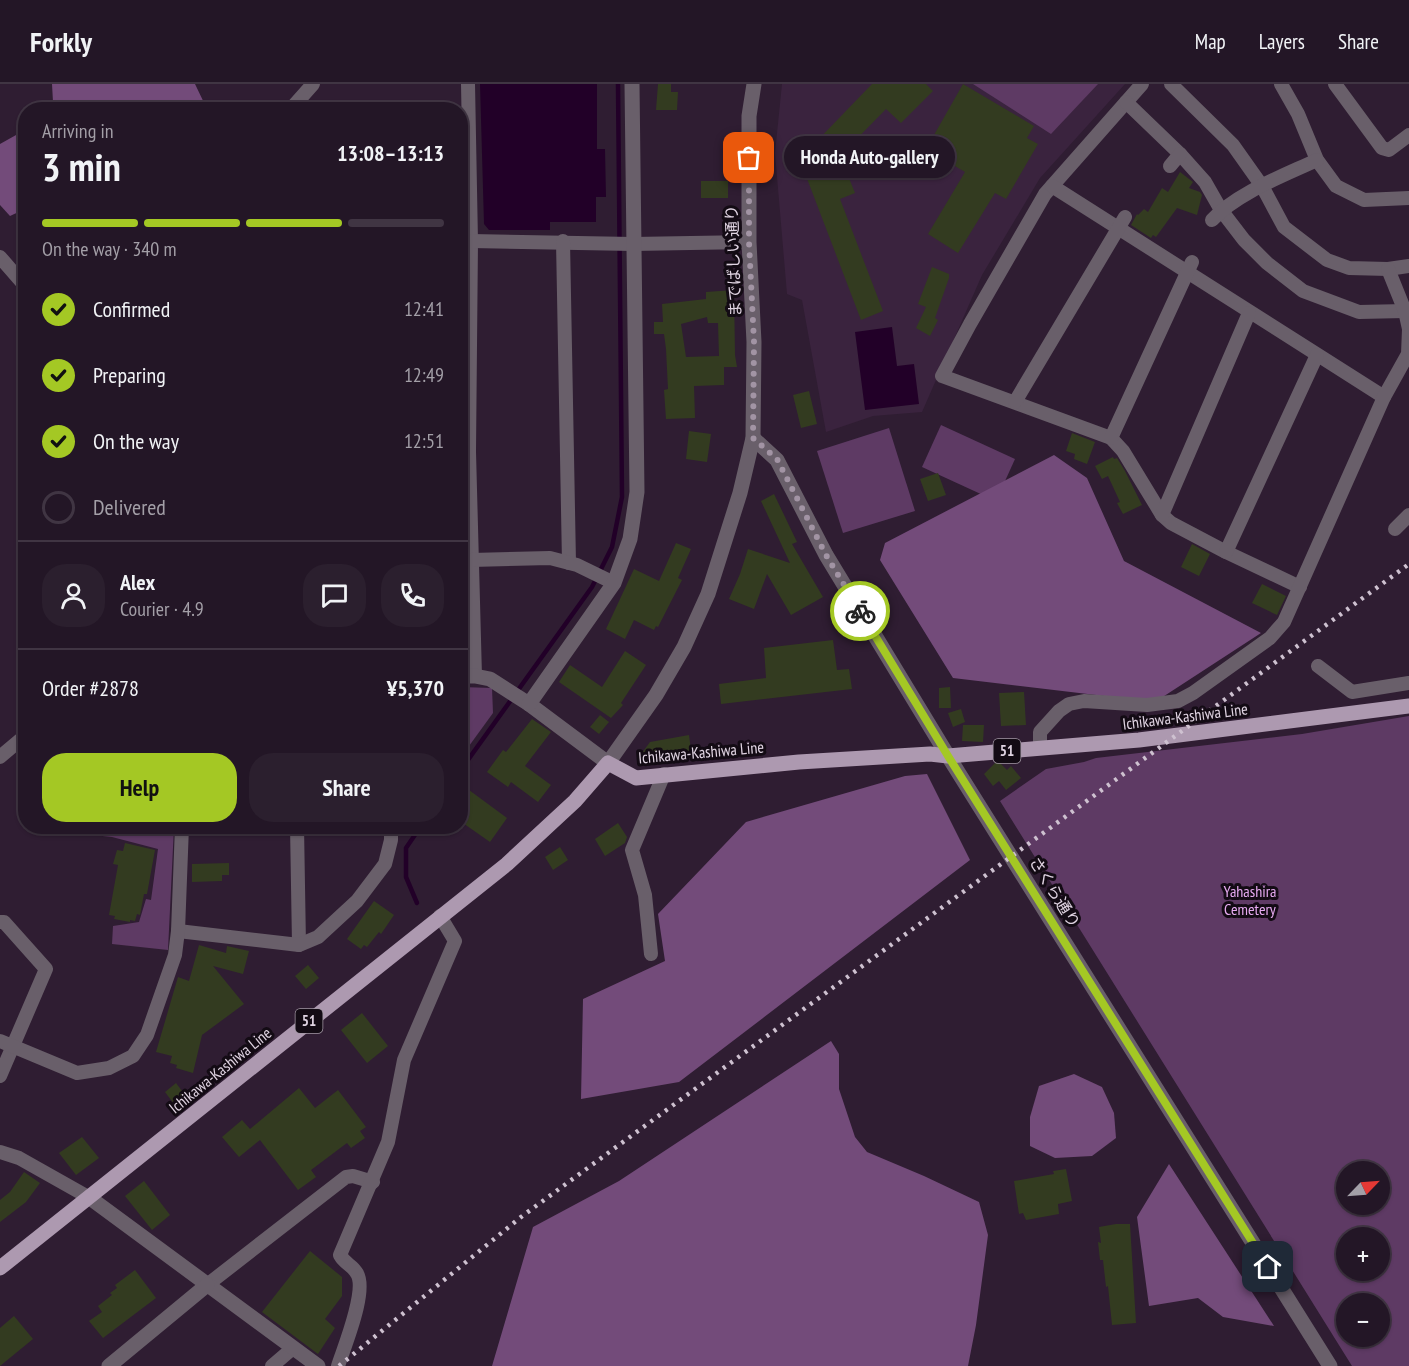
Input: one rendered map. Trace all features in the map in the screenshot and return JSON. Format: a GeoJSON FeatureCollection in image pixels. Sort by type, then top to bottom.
{"type":"FeatureCollection","features":[{"type":"Feature","properties":{"kind":"main road","name":"Ichikawa-Kashiwa Line"},"geometry":{"type":"LineString","coordinates":[[0,1268],[517,855],[575,801],[608,763],[636,778],[799,762],[930,754],[948,756],[1139,740],[1409,706]]}},
{"type":"Feature","properties":{"kind":"street"},"geometry":{"type":"LineString","coordinates":[[297,102],[313,84]]}},
{"type":"Feature","properties":{"kind":"street"},"geometry":{"type":"LineString","coordinates":[[468,84],[471,242],[469,452],[471,560],[468,676],[490,679],[510,691],[608,763]]}},
{"type":"Feature","properties":{"kind":"street"},"geometry":{"type":"LineString","coordinates":[[526,702],[610,581],[630,539],[637,492],[624,243],[632,84]]}},
{"type":"Feature","properties":{"kind":"street","name":"までばしい通り"},"geometry":{"type":"LineString","coordinates":[[608,763],[656,695],[684,647],[708,594],[740,493],[753,438],[754,342],[749,242],[748,116],[754,84]]}},
{"type":"Feature","properties":{"kind":"street"},"geometry":{"type":"LineString","coordinates":[[1142,84],[1045,194],[942,376],[1111,438],[1123,451],[1162,515],[1171,523],[1300,587]]}},
{"type":"Feature","properties":{"kind":"street"},"geometry":{"type":"LineString","coordinates":[[1171,84],[1233,146],[1262,186],[1284,227],[1327,260],[1349,268],[1388,269],[1409,266]]}},
{"type":"Feature","properties":{"kind":"street"},"geometry":{"type":"LineString","coordinates":[[1281,84],[1298,114],[1317,160],[1336,186],[1364,200],[1409,198]]}},
{"type":"Feature","properties":{"kind":"street"},"geometry":{"type":"LineString","coordinates":[[1335,84],[1382,148],[1389,150],[1409,135]]}},
{"type":"Feature","properties":{"kind":"street"},"geometry":{"type":"LineString","coordinates":[[1126,102],[1180,154],[1205,182],[1217,215],[1267,263],[1303,291],[1359,312],[1405,311]]}},
{"type":"Feature","properties":{"kind":"street"},"geometry":{"type":"LineString","coordinates":[[1170,165],[1180,154]]}},
{"type":"Feature","properties":{"kind":"street"},"geometry":{"type":"LineString","coordinates":[[1217,215],[1262,186],[1317,160]]}},
{"type":"Feature","properties":{"kind":"street"},"geometry":{"type":"LineString","coordinates":[[1052,186],[1121,223],[1190,268],[1249,313],[1384,397]]}},
{"type":"Feature","properties":{"kind":"street"},"geometry":{"type":"LineString","coordinates":[[1016,402],[1121,223]]}},
{"type":"Feature","properties":{"kind":"street"},"geometry":{"type":"LineString","coordinates":[[563,241],[569,563]]}},
{"type":"Feature","properties":{"kind":"street"},"geometry":{"type":"LineString","coordinates":[[471,242],[749,242]]}},
{"type":"Feature","properties":{"kind":"street"},"geometry":{"type":"LineString","coordinates":[[0,257],[18,278]]}},
{"type":"Feature","properties":{"kind":"street"},"geometry":{"type":"LineString","coordinates":[[1111,438],[1190,268]]}},
{"type":"Feature","properties":{"kind":"street"},"geometry":{"type":"LineString","coordinates":[[1040,748],[1040,732],[1059,711],[1070,704],[1084,701],[1147,705],[1178,700],[1193,693],[1270,638],[1284,622],[1384,397],[1408,354],[1408,328],[1405,311],[1388,269]]}},
{"type":"Feature","properties":{"kind":"street"},"geometry":{"type":"LineString","coordinates":[[1162,515],[1249,313]]}},
{"type":"Feature","properties":{"kind":"street"},"geometry":{"type":"LineString","coordinates":[[1226,552],[1317,355]]}},
{"type":"Feature","properties":{"kind":"street","name":"さくら通り"},"geometry":{"type":"LineString","coordinates":[[753,438],[777,459],[826,555],[948,756],[1330,1366]]}},
{"type":"Feature","properties":{"kind":"street"},"geometry":{"type":"LineString","coordinates":[[1395,530],[1409,515]]}},
{"type":"Feature","properties":{"kind":"street"},"geometry":{"type":"LineString","coordinates":[[471,560],[550,558],[569,563],[610,581]]}},
{"type":"Feature","properties":{"kind":"street"},"geometry":{"type":"LineString","coordinates":[[1318,666],[1352,692],[1409,683]]}},
{"type":"Feature","properties":{"kind":"street"},"geometry":{"type":"LineString","coordinates":[[0,757],[18,742]]}},
{"type":"Feature","properties":{"kind":"street"},"geometry":{"type":"LineString","coordinates":[[651,954],[645,895],[632,850],[664,774]]}},
{"type":"Feature","properties":{"kind":"street"},"geometry":{"type":"LineString","coordinates":[[0,1041],[77,1073],[109,1068],[133,1056],[147,1035],[175,955],[182,834]]}},
{"type":"Feature","properties":{"kind":"street"},"geometry":{"type":"LineString","coordinates":[[297,834],[299,945]]}},
{"type":"Feature","properties":{"kind":"street"},"geometry":{"type":"LineString","coordinates":[[178,931],[299,945],[318,937],[357,902],[385,864],[392,834]]}},
{"type":"Feature","properties":{"kind":"street"},"geometry":{"type":"LineString","coordinates":[[338,1366],[358,1301],[361,1283],[356,1271],[340,1256],[388,1142],[404,1060],[455,941],[440,916]]}},
{"type":"Feature","properties":{"kind":"street"},"geometry":{"type":"LineString","coordinates":[[0,922],[4,922],[46,969],[0,1076]]}},
{"type":"Feature","properties":{"kind":"street"},"geometry":{"type":"LineString","coordinates":[[0,1152],[19,1158],[90,1198],[318,1366]]}},
{"type":"Feature","properties":{"kind":"street"},"geometry":{"type":"LineString","coordinates":[[109,1366],[346,1177],[353,1176],[373,1182]]}},
{"type":"Feature","properties":{"kind":"street"},"geometry":{"type":"LineString","coordinates":[[272,1366],[293,1348]]}},
{"type":"Feature","properties":{"kind":"shaded area"},"geometry":{"type":"Polygon","coordinates":[[[52,84],[195,84],[204,102],[53,102],[52,84]]]}},
{"type":"Feature","properties":{"kind":"shaded area"},"geometry":{"type":"Polygon","coordinates":[[[480,84],[597,84],[597,149],[605,149],[606,197],[596,197],[596,222],[550,222],[550,230],[489,230],[484,224],[480,84]]]}},
{"type":"Feature","properties":{"kind":"shaded area"},"geometry":{"type":"Polygon","coordinates":[[[782,84],[1125,84],[1040,178],[982,275],[922,412],[873,416],[826,432],[802,300],[787,294],[775,153],[782,84]]]}},
{"type":"Feature","properties":{"kind":"shaded area"},"geometry":{"type":"Polygon","coordinates":[[[18,134],[18,212],[10,216],[0,205],[0,144],[18,134]]]}},
{"type":"Feature","properties":{"kind":"shaded area"},"geometry":{"type":"Polygon","coordinates":[[[892,327],[897,366],[914,364],[919,404],[865,410],[855,332],[892,327]]]}},
{"type":"Feature","properties":{"kind":"shaded area"},"geometry":{"type":"Polygon","coordinates":[[[1054,455],[1087,478],[1124,561],[1261,633],[1155,702],[953,678],[880,560],[885,543],[1054,455]]]}},
{"type":"Feature","properties":{"kind":"shaded area"},"geometry":{"type":"Polygon","coordinates":[[[927,774],[970,860],[679,1082],[581,1099],[583,999],[665,961],[658,914],[746,822],[905,776],[927,774]]]}},
{"type":"Feature","properties":{"kind":"shaded area"},"geometry":{"type":"Polygon","coordinates":[[[831,1041],[839,1054],[839,1089],[855,1137],[867,1152],[979,1202],[988,1235],[968,1366],[492,1366],[533,1227],[619,1181],[831,1041]]]}},
{"type":"Feature","properties":{"kind":"shaded area"},"geometry":{"type":"Polygon","coordinates":[[[1074,1074],[1102,1087],[1114,1113],[1116,1138],[1092,1156],[1055,1158],[1030,1146],[1030,1117],[1039,1086],[1074,1074]]]}},
{"type":"Feature","properties":{"kind":"shaded area"},"geometry":{"type":"Polygon","coordinates":[[[1169,1164],[1274,1326],[1223,1317],[1198,1298],[1149,1306],[1137,1217],[1169,1164]]]}},
{"type":"Feature","properties":{"kind":"green space"},"geometry":{"type":"Polygon","coordinates":[[[973,84],[1098,84],[1051,134],[973,84]]]}},
{"type":"Feature","properties":{"kind":"green space"},"geometry":{"type":"Polygon","coordinates":[[[941,425],[1015,459],[996,501],[922,467],[941,425]]]}},
{"type":"Feature","properties":{"kind":"green space"},"geometry":{"type":"Polygon","coordinates":[[[889,428],[915,511],[843,533],[817,451],[889,428]]]}},
{"type":"Feature","properties":{"kind":"green space"},"geometry":{"type":"Polygon","coordinates":[[[468,687],[492,688],[493,713],[468,747],[468,687]]]}},
{"type":"Feature","properties":{"kind":"green space","name":"Yahashira Cemetery"},"geometry":{"type":"Polygon","coordinates":[[[1409,716],[1409,1366],[1352,1366],[1340,1347],[1390,1347],[1390,1293],[1336,1293],[1336,1340],[1000,801],[1046,769],[1096,758],[1302,734],[1409,716]]]}},
{"type":"Feature","properties":{"kind":"green space"},"geometry":{"type":"Polygon","coordinates":[[[84,834],[174,834],[168,950],[112,944],[113,926],[139,922],[146,899],[151,900],[158,849],[112,837],[84,834]]]}},
{"type":"Feature","properties":{"kind":"building"},"geometry":{"type":"Polygon","coordinates":[[[658,84],[671,84],[671,92],[678,92],[677,110],[656,110],[658,84]]]}},
{"type":"Feature","properties":{"kind":"building"},"geometry":{"type":"Polygon","coordinates":[[[872,84],[926,84],[933,91],[901,123],[886,109],[840,156],[855,193],[840,199],[883,311],[861,320],[806,176],[836,164],[814,144],[872,84]]]}},
{"type":"Feature","properties":{"kind":"building"},"geometry":{"type":"Polygon","coordinates":[[[963,84],[1034,126],[1027,138],[1038,144],[1006,199],[995,193],[958,253],[928,234],[965,172],[926,149],[963,84]]]}},
{"type":"Feature","properties":{"kind":"building"},"geometry":{"type":"Polygon","coordinates":[[[1180,172],[1193,182],[1189,188],[1202,195],[1197,215],[1177,208],[1156,237],[1153,235],[1151,238],[1131,225],[1137,214],[1144,209],[1148,212],[1162,188],[1168,192],[1180,172]]]}},
{"type":"Feature","properties":{"kind":"building"},"geometry":{"type":"Polygon","coordinates":[[[701,181],[728,181],[728,198],[701,198],[701,181]]]}},
{"type":"Feature","properties":{"kind":"building"},"geometry":{"type":"Polygon","coordinates":[[[932,267],[949,274],[949,278],[935,318],[938,320],[930,336],[916,328],[926,307],[918,304],[932,267]]]}},
{"type":"Feature","properties":{"kind":"building"},"geometry":{"type":"Polygon","coordinates":[[[734,290],[737,367],[724,367],[724,385],[694,386],[695,418],[666,419],[664,390],[668,389],[666,349],[664,334],[654,334],[654,322],[663,322],[662,304],[706,299],[706,292],[734,290]],[[707,317],[681,324],[686,357],[719,356],[718,323],[708,323],[707,317]]]}},
{"type":"Feature","properties":{"kind":"building"},"geometry":{"type":"Polygon","coordinates":[[[809,391],[817,424],[801,428],[793,395],[809,391]]]}},
{"type":"Feature","properties":{"kind":"building"},"geometry":{"type":"Polygon","coordinates":[[[689,431],[711,434],[707,462],[686,459],[689,431]]]}},
{"type":"Feature","properties":{"kind":"building"},"geometry":{"type":"Polygon","coordinates":[[[1072,433],[1095,442],[1087,464],[1074,459],[1075,454],[1066,451],[1072,433]]]}},
{"type":"Feature","properties":{"kind":"building"},"geometry":{"type":"Polygon","coordinates":[[[1113,457],[1117,458],[1125,471],[1142,505],[1123,514],[1108,476],[1102,479],[1095,466],[1113,457]]]}},
{"type":"Feature","properties":{"kind":"building"},"geometry":{"type":"Polygon","coordinates":[[[938,473],[946,495],[928,501],[920,479],[938,473]]]}},
{"type":"Feature","properties":{"kind":"building"},"geometry":{"type":"Polygon","coordinates":[[[774,494],[797,542],[792,544],[823,597],[791,615],[767,574],[754,609],[729,599],[748,549],[790,563],[761,501],[774,494]]]}},
{"type":"Feature","properties":{"kind":"building"},"geometry":{"type":"Polygon","coordinates":[[[676,543],[691,549],[678,578],[682,580],[658,627],[656,626],[654,630],[634,620],[625,639],[606,629],[634,569],[659,581],[676,543]]]}},
{"type":"Feature","properties":{"kind":"building"},"geometry":{"type":"Polygon","coordinates":[[[1192,544],[1210,554],[1199,576],[1181,567],[1192,544]]]}},
{"type":"Feature","properties":{"kind":"building"},"geometry":{"type":"Polygon","coordinates":[[[1262,584],[1286,596],[1277,615],[1252,603],[1262,584]]]}},
{"type":"Feature","properties":{"kind":"building"},"geometry":{"type":"Polygon","coordinates":[[[833,640],[837,670],[849,669],[852,689],[721,704],[719,684],[766,678],[764,648],[833,640]]]}},
{"type":"Feature","properties":{"kind":"building"},"geometry":{"type":"Polygon","coordinates":[[[625,651],[646,665],[621,703],[623,705],[611,718],[559,682],[570,665],[602,687],[625,651]]]}},
{"type":"Feature","properties":{"kind":"building"},"geometry":{"type":"Polygon","coordinates":[[[950,687],[951,708],[939,708],[939,688],[950,687]]]}},
{"type":"Feature","properties":{"kind":"building"},"geometry":{"type":"Polygon","coordinates":[[[1024,692],[1026,725],[1001,726],[999,693],[1024,692]]]}},
{"type":"Feature","properties":{"kind":"building"},"geometry":{"type":"Polygon","coordinates":[[[961,709],[965,722],[953,727],[948,713],[961,709]]]}},
{"type":"Feature","properties":{"kind":"building"},"geometry":{"type":"Polygon","coordinates":[[[600,715],[609,722],[599,734],[590,727],[600,715]]]}},
{"type":"Feature","properties":{"kind":"building"},"geometry":{"type":"Polygon","coordinates":[[[532,719],[551,732],[525,766],[551,785],[538,802],[511,782],[508,787],[487,772],[503,750],[506,752],[532,719]]]}},
{"type":"Feature","properties":{"kind":"building"},"geometry":{"type":"Polygon","coordinates":[[[963,725],[984,725],[983,742],[962,741],[963,725]]]}},
{"type":"Feature","properties":{"kind":"building"},"geometry":{"type":"Polygon","coordinates":[[[689,735],[692,758],[642,765],[639,757],[650,742],[689,735]]]}},
{"type":"Feature","properties":{"kind":"building"},"geometry":{"type":"Polygon","coordinates":[[[996,762],[1007,770],[1011,766],[1021,778],[1006,790],[999,781],[993,786],[984,774],[996,762]]]}},
{"type":"Feature","properties":{"kind":"building"},"geometry":{"type":"Polygon","coordinates":[[[468,791],[507,818],[490,842],[468,827],[468,791]]]}},
{"type":"Feature","properties":{"kind":"building"},"geometry":{"type":"Polygon","coordinates":[[[618,823],[627,837],[625,843],[605,856],[595,839],[618,823]]]}},
{"type":"Feature","properties":{"kind":"building"},"geometry":{"type":"Polygon","coordinates":[[[125,843],[155,850],[147,894],[144,894],[140,915],[137,914],[135,921],[130,920],[130,922],[114,919],[115,916],[109,915],[118,865],[113,864],[117,850],[123,851],[125,843]]]}},
{"type":"Feature","properties":{"kind":"building"},"geometry":{"type":"Polygon","coordinates":[[[560,847],[568,860],[553,870],[545,857],[560,847]]]}},
{"type":"Feature","properties":{"kind":"building"},"geometry":{"type":"Polygon","coordinates":[[[229,863],[229,875],[222,875],[222,881],[192,882],[192,864],[229,863]]]}},
{"type":"Feature","properties":{"kind":"building"},"geometry":{"type":"Polygon","coordinates":[[[374,901],[394,915],[381,934],[379,932],[367,947],[364,945],[361,949],[347,939],[374,901]]]}},
{"type":"Feature","properties":{"kind":"building"},"geometry":{"type":"Polygon","coordinates":[[[199,945],[226,953],[227,946],[249,951],[243,974],[213,966],[244,1004],[202,1035],[193,1073],[176,1068],[177,1065],[170,1063],[172,1056],[156,1052],[178,977],[189,981],[199,945]]]}},
{"type":"Feature","properties":{"kind":"building"},"geometry":{"type":"Polygon","coordinates":[[[308,965],[319,978],[306,989],[295,976],[308,965]]]}},
{"type":"Feature","properties":{"kind":"building"},"geometry":{"type":"Polygon","coordinates":[[[362,1013],[388,1046],[367,1063],[341,1030],[362,1013]]]}},
{"type":"Feature","properties":{"kind":"building"},"geometry":{"type":"Polygon","coordinates":[[[176,1083],[185,1095],[174,1104],[165,1092],[176,1083]]]}},
{"type":"Feature","properties":{"kind":"building"},"geometry":{"type":"Polygon","coordinates":[[[299,1088],[315,1108],[338,1090],[366,1127],[360,1131],[365,1138],[351,1148],[347,1143],[311,1170],[316,1177],[298,1190],[260,1140],[239,1157],[222,1137],[242,1120],[250,1129],[299,1088]]]}},
{"type":"Feature","properties":{"kind":"building"},"geometry":{"type":"Polygon","coordinates":[[[82,1137],[99,1158],[76,1175],[59,1153],[82,1137]]]}},
{"type":"Feature","properties":{"kind":"building"},"geometry":{"type":"Polygon","coordinates":[[[1066,1169],[1072,1201],[1058,1204],[1059,1214],[1026,1220],[1023,1213],[1019,1214],[1014,1181],[1054,1174],[1053,1171],[1066,1169]]]}},
{"type":"Feature","properties":{"kind":"building"},"geometry":{"type":"Polygon","coordinates":[[[24,1172],[40,1183],[26,1202],[0,1222],[0,1200],[10,1192],[24,1172]]]}},
{"type":"Feature","properties":{"kind":"building"},"geometry":{"type":"Polygon","coordinates":[[[144,1181],[170,1215],[152,1230],[125,1196],[144,1181]]]}},
{"type":"Feature","properties":{"kind":"building"},"geometry":{"type":"Polygon","coordinates":[[[1130,1224],[1136,1323],[1112,1325],[1108,1286],[1106,1287],[1098,1242],[1101,1243],[1099,1227],[1130,1224]]]}},
{"type":"Feature","properties":{"kind":"building"},"geometry":{"type":"Polygon","coordinates":[[[310,1251],[342,1277],[342,1296],[325,1319],[335,1328],[318,1354],[262,1312],[310,1251]]]}},
{"type":"Feature","properties":{"kind":"building"},"geometry":{"type":"Polygon","coordinates":[[[135,1270],[156,1298],[103,1338],[89,1321],[102,1312],[98,1306],[112,1295],[110,1293],[117,1288],[115,1285],[135,1270]]]}},
{"type":"Feature","properties":{"kind":"building"},"geometry":{"type":"Polygon","coordinates":[[[14,1316],[33,1339],[0,1366],[0,1328],[14,1316]]]}},
{"type":"Feature","properties":{"kind":"waterway"},"geometry":{"type":"LineString","coordinates":[[468,760],[592,587],[612,547],[622,497],[618,84]]}},
{"type":"Feature","properties":{"kind":"waterway"},"geometry":{"type":"LineString","coordinates":[[416,834],[406,848],[406,877],[417,903]]}},
{"type":"Feature","properties":{"kind":"railway"},"geometry":{"type":"LineString","coordinates":[[339,1366],[521,1217],[1409,564]]}},
{"type":"Feature","properties":{"kind":"way so far"},"geometry":{"type":"LineString","coordinates":[[749,158],[749,242],[754,342],[753,438],[777,459],[826,555],[860,611]]}},
{"type":"Feature","properties":{"kind":"place","name":"Honda Auto-gallery"},"geometry":{"type":"Point","coordinates":[749,158]}},
{"type":"Feature","properties":{"kind":"route"},"geometry":{"type":"LineString","coordinates":[[860,611],[948,756],[1268,1267]]}}]}
